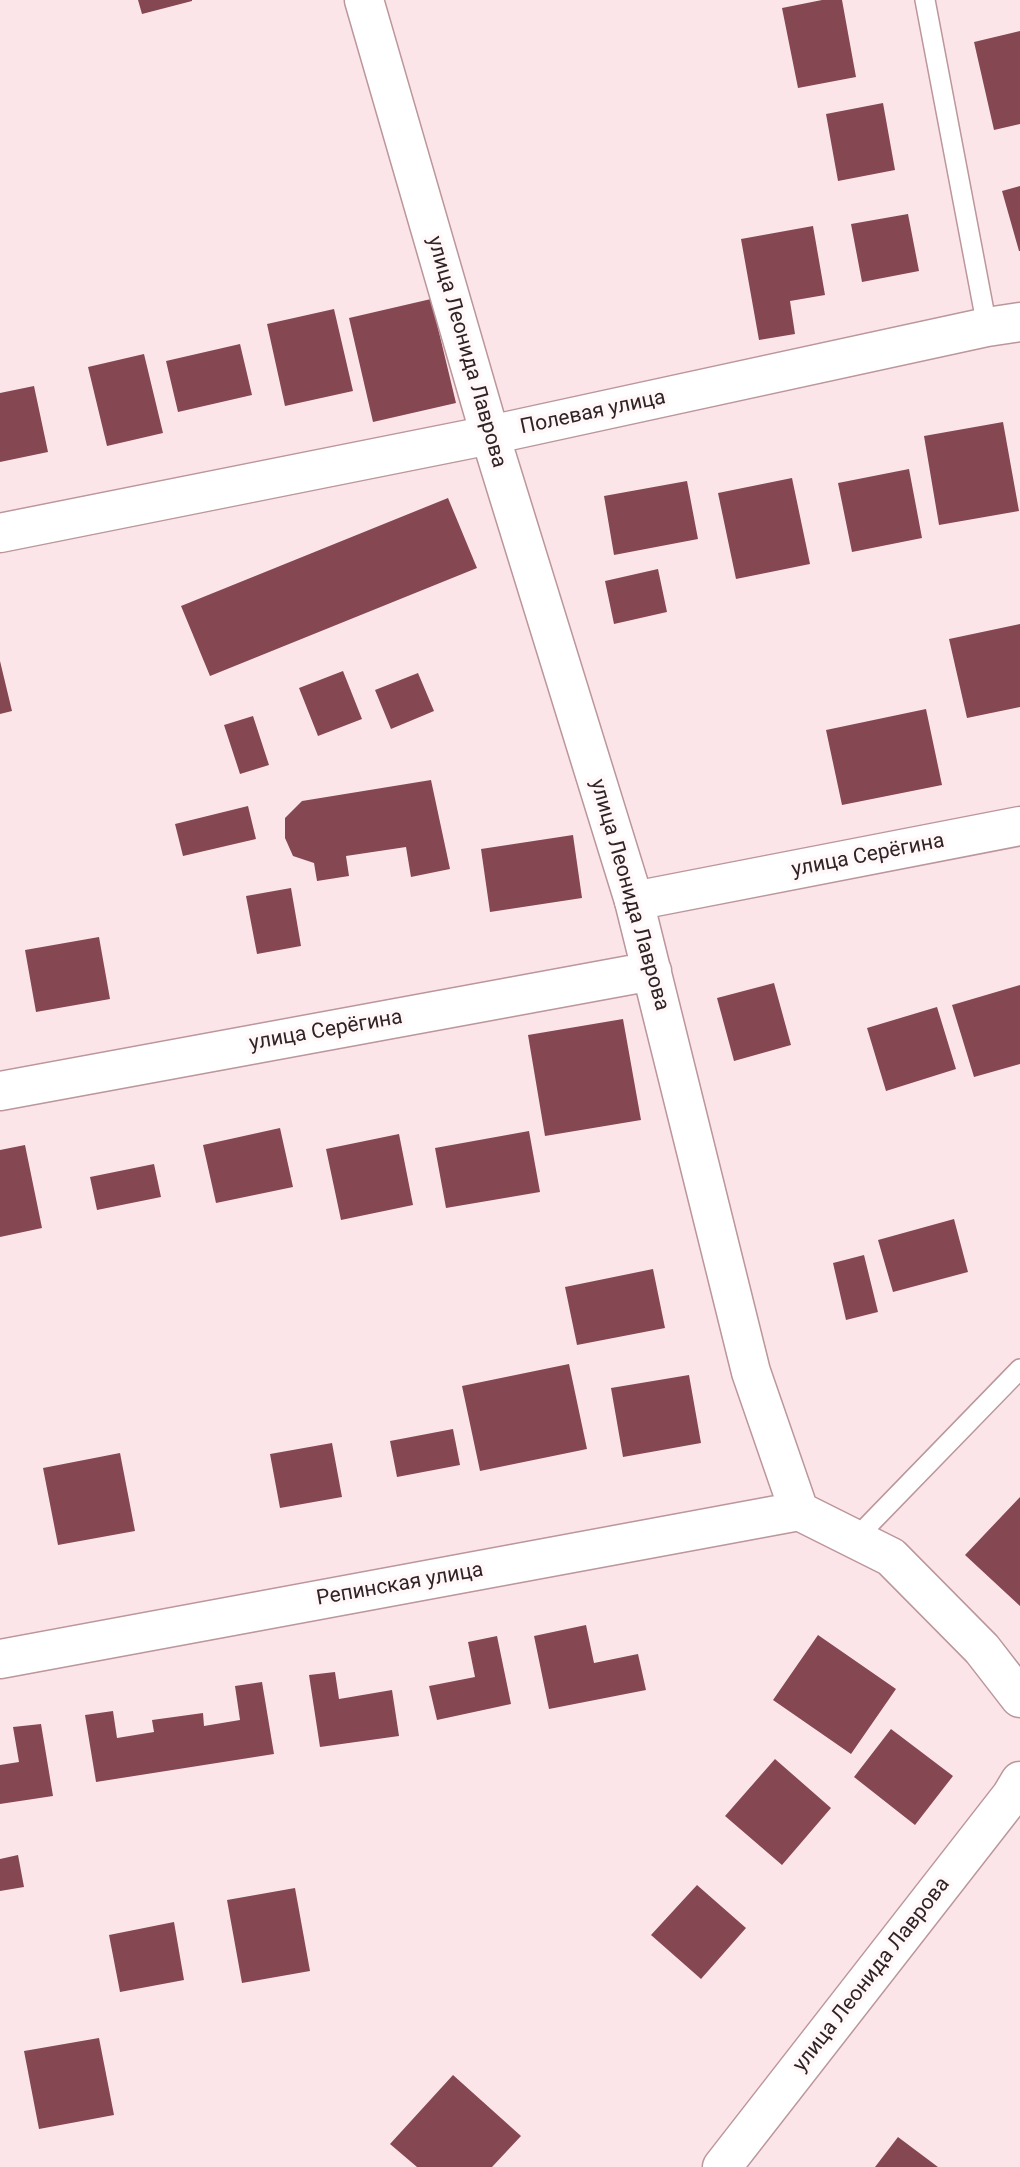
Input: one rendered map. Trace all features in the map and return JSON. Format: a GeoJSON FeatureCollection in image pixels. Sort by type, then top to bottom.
{"type":"FeatureCollection","features":[{"type":"Feature","properties":{"kind":"street","name":"улица Леонида Лаврова"},"geometry":{"type":"LineString","coordinates":[[363,0],[490,435],[634,901],[751,1372],[799,1511]]}},
{"type":"Feature","properties":{"kind":"street","name":"Полевая улица"},"geometry":{"type":"LineString","coordinates":[[0,533],[490,435],[1004,324]]}},
{"type":"Feature","properties":{"kind":"street","name":"улица Серёгина"},"geometry":{"type":"LineString","coordinates":[[634,901],[1020,826]]}},
{"type":"Feature","properties":{"kind":"street","name":"улица Серёгина"},"geometry":{"type":"LineString","coordinates":[[0,1091],[652,971]]}},
{"type":"Feature","properties":{"kind":"street"},"geometry":{"type":"LineString","coordinates":[[799,1511],[891,1557],[982,1649],[1020,1698]]}},
{"type":"Feature","properties":{"kind":"street","name":"Репинская улица"},"geometry":{"type":"LineString","coordinates":[[0,1659],[799,1511]]}},
{"type":"Feature","properties":{"kind":"street","name":"улица Леонида Лаврова"},"geometry":{"type":"LineString","coordinates":[[722,2167],[1020,1781]]}},
{"type":"Feature","properties":{"kind":"lane"},"geometry":{"type":"LineString","coordinates":[[925,0],[1004,324]]}},
{"type":"Feature","properties":{"kind":"lane"},"geometry":{"type":"LineString","coordinates":[[855,1539],[1020,1369]]}},
{"type":"Feature","properties":{"kind":"building"},"geometry":{"type":"Polygon","coordinates":[[[138,0],[192,0],[192,1],[142,14],[138,0]]]}},
{"type":"Feature","properties":{"kind":"building"},"geometry":{"type":"Polygon","coordinates":[[[822,0],[842,0],[856,77],[798,88],[782,8],[822,0]]]}},
{"type":"Feature","properties":{"kind":"building"},"geometry":{"type":"Polygon","coordinates":[[[1020,31],[1020,124],[994,130],[974,42],[1020,31]]]}},
{"type":"Feature","properties":{"kind":"building"},"geometry":{"type":"Polygon","coordinates":[[[883,103],[895,170],[838,181],[826,114],[883,103]]]}},
{"type":"Feature","properties":{"kind":"building"},"geometry":{"type":"Polygon","coordinates":[[[1020,186],[1020,251],[1019,251],[1002,191],[1020,186]]]}},
{"type":"Feature","properties":{"kind":"building"},"geometry":{"type":"Polygon","coordinates":[[[908,214],[919,271],[862,282],[851,224],[908,214]]]}},
{"type":"Feature","properties":{"kind":"building"},"geometry":{"type":"Polygon","coordinates":[[[813,226],[825,295],[790,301],[795,334],[759,340],[741,239],[813,226]]]}},
{"type":"Feature","properties":{"kind":"building"},"geometry":{"type":"Polygon","coordinates":[[[431,299],[456,403],[373,422],[349,318],[431,299]]]}},
{"type":"Feature","properties":{"kind":"building"},"geometry":{"type":"Polygon","coordinates":[[[334,309],[353,391],[285,406],[267,324],[334,309]]]}},
{"type":"Feature","properties":{"kind":"building"},"geometry":{"type":"Polygon","coordinates":[[[240,344],[252,395],[178,412],[166,361],[240,344]]]}},
{"type":"Feature","properties":{"kind":"building"},"geometry":{"type":"Polygon","coordinates":[[[144,354],[163,433],[107,446],[88,367],[144,354]]]}},
{"type":"Feature","properties":{"kind":"building"},"geometry":{"type":"Polygon","coordinates":[[[34,386],[48,452],[0,462],[0,393],[34,386]]]}},
{"type":"Feature","properties":{"kind":"building"},"geometry":{"type":"Polygon","coordinates":[[[1003,422],[1019,511],[939,525],[924,436],[1003,422]]]}},
{"type":"Feature","properties":{"kind":"building"},"geometry":{"type":"Polygon","coordinates":[[[909,469],[922,538],[852,552],[838,483],[909,469]]]}},
{"type":"Feature","properties":{"kind":"building"},"geometry":{"type":"Polygon","coordinates":[[[792,478],[810,564],[736,579],[718,493],[792,478]]]}},
{"type":"Feature","properties":{"kind":"building"},"geometry":{"type":"Polygon","coordinates":[[[687,481],[698,539],[614,555],[604,496],[687,481]]]}},
{"type":"Feature","properties":{"kind":"building"},"geometry":{"type":"Polygon","coordinates":[[[448,498],[477,568],[210,676],[181,606],[448,498]]]}},
{"type":"Feature","properties":{"kind":"building"},"geometry":{"type":"Polygon","coordinates":[[[658,569],[667,612],[614,624],[605,581],[658,569]]]}},
{"type":"Feature","properties":{"kind":"building"},"geometry":{"type":"Polygon","coordinates":[[[1020,624],[1020,707],[967,718],[949,639],[1020,624]]]}},
{"type":"Feature","properties":{"kind":"building"},"geometry":{"type":"Polygon","coordinates":[[[0,661],[12,711],[0,714],[0,661]]]}},
{"type":"Feature","properties":{"kind":"building"},"geometry":{"type":"Polygon","coordinates":[[[343,671],[362,719],[318,736],[299,688],[343,671]]]}},
{"type":"Feature","properties":{"kind":"building"},"geometry":{"type":"Polygon","coordinates":[[[418,673],[434,711],[391,729],[375,690],[418,673]]]}},
{"type":"Feature","properties":{"kind":"building"},"geometry":{"type":"Polygon","coordinates":[[[926,709],[942,785],[842,805],[826,730],[926,709]]]}},
{"type":"Feature","properties":{"kind":"building"},"geometry":{"type":"Polygon","coordinates":[[[253,716],[269,765],[240,774],[224,725],[253,716]]]}},
{"type":"Feature","properties":{"kind":"building"},"geometry":{"type":"Polygon","coordinates":[[[431,780],[450,869],[411,877],[406,847],[346,856],[349,876],[317,881],[314,863],[293,856],[285,838],[285,818],[302,801],[431,780]]]}},
{"type":"Feature","properties":{"kind":"building"},"geometry":{"type":"Polygon","coordinates":[[[248,806],[256,839],[183,856],[175,824],[248,806]]]}},
{"type":"Feature","properties":{"kind":"building"},"geometry":{"type":"Polygon","coordinates":[[[573,835],[582,898],[490,912],[481,849],[573,835]]]}},
{"type":"Feature","properties":{"kind":"building"},"geometry":{"type":"Polygon","coordinates":[[[291,888],[301,946],[257,954],[246,896],[291,888]]]}},
{"type":"Feature","properties":{"kind":"building"},"geometry":{"type":"Polygon","coordinates":[[[99,937],[110,999],[36,1012],[25,950],[99,937]]]}},
{"type":"Feature","properties":{"kind":"building"},"geometry":{"type":"Polygon","coordinates":[[[774,983],[791,1045],[734,1061],[717,998],[774,983]]]}},
{"type":"Feature","properties":{"kind":"building"},"geometry":{"type":"Polygon","coordinates":[[[1020,985],[1020,1064],[974,1077],[952,1005],[1020,985]]]}},
{"type":"Feature","properties":{"kind":"building"},"geometry":{"type":"Polygon","coordinates":[[[937,1007],[956,1069],[886,1091],[867,1028],[937,1007]]]}},
{"type":"Feature","properties":{"kind":"building"},"geometry":{"type":"Polygon","coordinates":[[[623,1019],[641,1120],[545,1136],[528,1035],[623,1019]]]}},
{"type":"Feature","properties":{"kind":"building"},"geometry":{"type":"Polygon","coordinates":[[[280,1128],[293,1187],[216,1203],[203,1145],[280,1128]]]}},
{"type":"Feature","properties":{"kind":"building"},"geometry":{"type":"Polygon","coordinates":[[[529,1131],[540,1192],[446,1208],[435,1148],[529,1131]]]}},
{"type":"Feature","properties":{"kind":"building"},"geometry":{"type":"Polygon","coordinates":[[[399,1134],[413,1205],[341,1220],[326,1149],[399,1134]]]}},
{"type":"Feature","properties":{"kind":"building"},"geometry":{"type":"Polygon","coordinates":[[[25,1145],[42,1228],[0,1237],[0,1150],[25,1145]]]}},
{"type":"Feature","properties":{"kind":"building"},"geometry":{"type":"Polygon","coordinates":[[[154,1164],[161,1197],[97,1210],[90,1177],[154,1164]]]}},
{"type":"Feature","properties":{"kind":"building"},"geometry":{"type":"Polygon","coordinates":[[[954,1219],[968,1272],[893,1292],[878,1240],[954,1219]]]}},
{"type":"Feature","properties":{"kind":"building"},"geometry":{"type":"Polygon","coordinates":[[[864,1255],[878,1312],[846,1320],[833,1263],[864,1255]]]}},
{"type":"Feature","properties":{"kind":"building"},"geometry":{"type":"Polygon","coordinates":[[[653,1269],[665,1328],[577,1345],[565,1287],[653,1269]]]}},
{"type":"Feature","properties":{"kind":"building"},"geometry":{"type":"Polygon","coordinates":[[[569,1364],[587,1449],[480,1471],[462,1386],[569,1364]]]}},
{"type":"Feature","properties":{"kind":"building"},"geometry":{"type":"Polygon","coordinates":[[[689,1375],[701,1443],[623,1457],[611,1388],[689,1375]]]}},
{"type":"Feature","properties":{"kind":"building"},"geometry":{"type":"Polygon","coordinates":[[[453,1429],[460,1465],[397,1477],[390,1441],[453,1429]]]}},
{"type":"Feature","properties":{"kind":"building"},"geometry":{"type":"Polygon","coordinates":[[[332,1443],[342,1497],[280,1508],[270,1454],[332,1443]]]}},
{"type":"Feature","properties":{"kind":"building"},"geometry":{"type":"Polygon","coordinates":[[[120,1453],[135,1531],[58,1545],[43,1468],[120,1453]]]}},
{"type":"Feature","properties":{"kind":"building"},"geometry":{"type":"Polygon","coordinates":[[[1020,1497],[1020,1606],[965,1555],[1020,1497]]]}},
{"type":"Feature","properties":{"kind":"building"},"geometry":{"type":"Polygon","coordinates":[[[586,1625],[594,1663],[638,1654],[646,1690],[549,1709],[534,1636],[586,1625]]]}},
{"type":"Feature","properties":{"kind":"building"},"geometry":{"type":"Polygon","coordinates":[[[818,1635],[896,1689],[851,1754],[773,1700],[818,1635]]]}},
{"type":"Feature","properties":{"kind":"building"},"geometry":{"type":"Polygon","coordinates":[[[497,1636],[511,1704],[437,1720],[429,1686],[475,1677],[468,1642],[497,1636]]]}},
{"type":"Feature","properties":{"kind":"building"},"geometry":{"type":"Polygon","coordinates":[[[335,1672],[339,1699],[392,1690],[399,1736],[320,1747],[309,1675],[335,1672]]]}},
{"type":"Feature","properties":{"kind":"building"},"geometry":{"type":"Polygon","coordinates":[[[262,1682],[274,1754],[96,1782],[85,1715],[113,1711],[117,1738],[154,1732],[152,1720],[203,1713],[204,1726],[240,1720],[235,1686],[262,1682]]]}},
{"type":"Feature","properties":{"kind":"building"},"geometry":{"type":"Polygon","coordinates":[[[41,1724],[53,1796],[0,1804],[0,1765],[19,1762],[13,1727],[41,1724]]]}},
{"type":"Feature","properties":{"kind":"building"},"geometry":{"type":"Polygon","coordinates":[[[891,1729],[953,1776],[915,1825],[854,1777],[891,1729]]]}},
{"type":"Feature","properties":{"kind":"building"},"geometry":{"type":"Polygon","coordinates":[[[775,1759],[831,1808],[782,1865],[725,1816],[775,1759]]]}},
{"type":"Feature","properties":{"kind":"building"},"geometry":{"type":"Polygon","coordinates":[[[18,1855],[24,1887],[0,1891],[0,1859],[18,1855]]]}},
{"type":"Feature","properties":{"kind":"building"},"geometry":{"type":"Polygon","coordinates":[[[697,1885],[746,1928],[701,1979],[651,1935],[697,1885]]]}},
{"type":"Feature","properties":{"kind":"building"},"geometry":{"type":"Polygon","coordinates":[[[295,1888],[310,1971],[242,1983],[227,1900],[295,1888]]]}},
{"type":"Feature","properties":{"kind":"building"},"geometry":{"type":"Polygon","coordinates":[[[174,1922],[184,1980],[120,1992],[109,1935],[174,1922]]]}},
{"type":"Feature","properties":{"kind":"building"},"geometry":{"type":"Polygon","coordinates":[[[99,2038],[114,2115],[39,2129],[24,2051],[99,2038]]]}},
{"type":"Feature","properties":{"kind":"building"},"geometry":{"type":"Polygon","coordinates":[[[453,2075],[521,2136],[492,2167],[417,2167],[390,2144],[453,2075]]]}},
{"type":"Feature","properties":{"kind":"building"},"geometry":{"type":"Polygon","coordinates":[[[898,2137],[938,2167],[875,2167],[898,2137]]]}}]}
